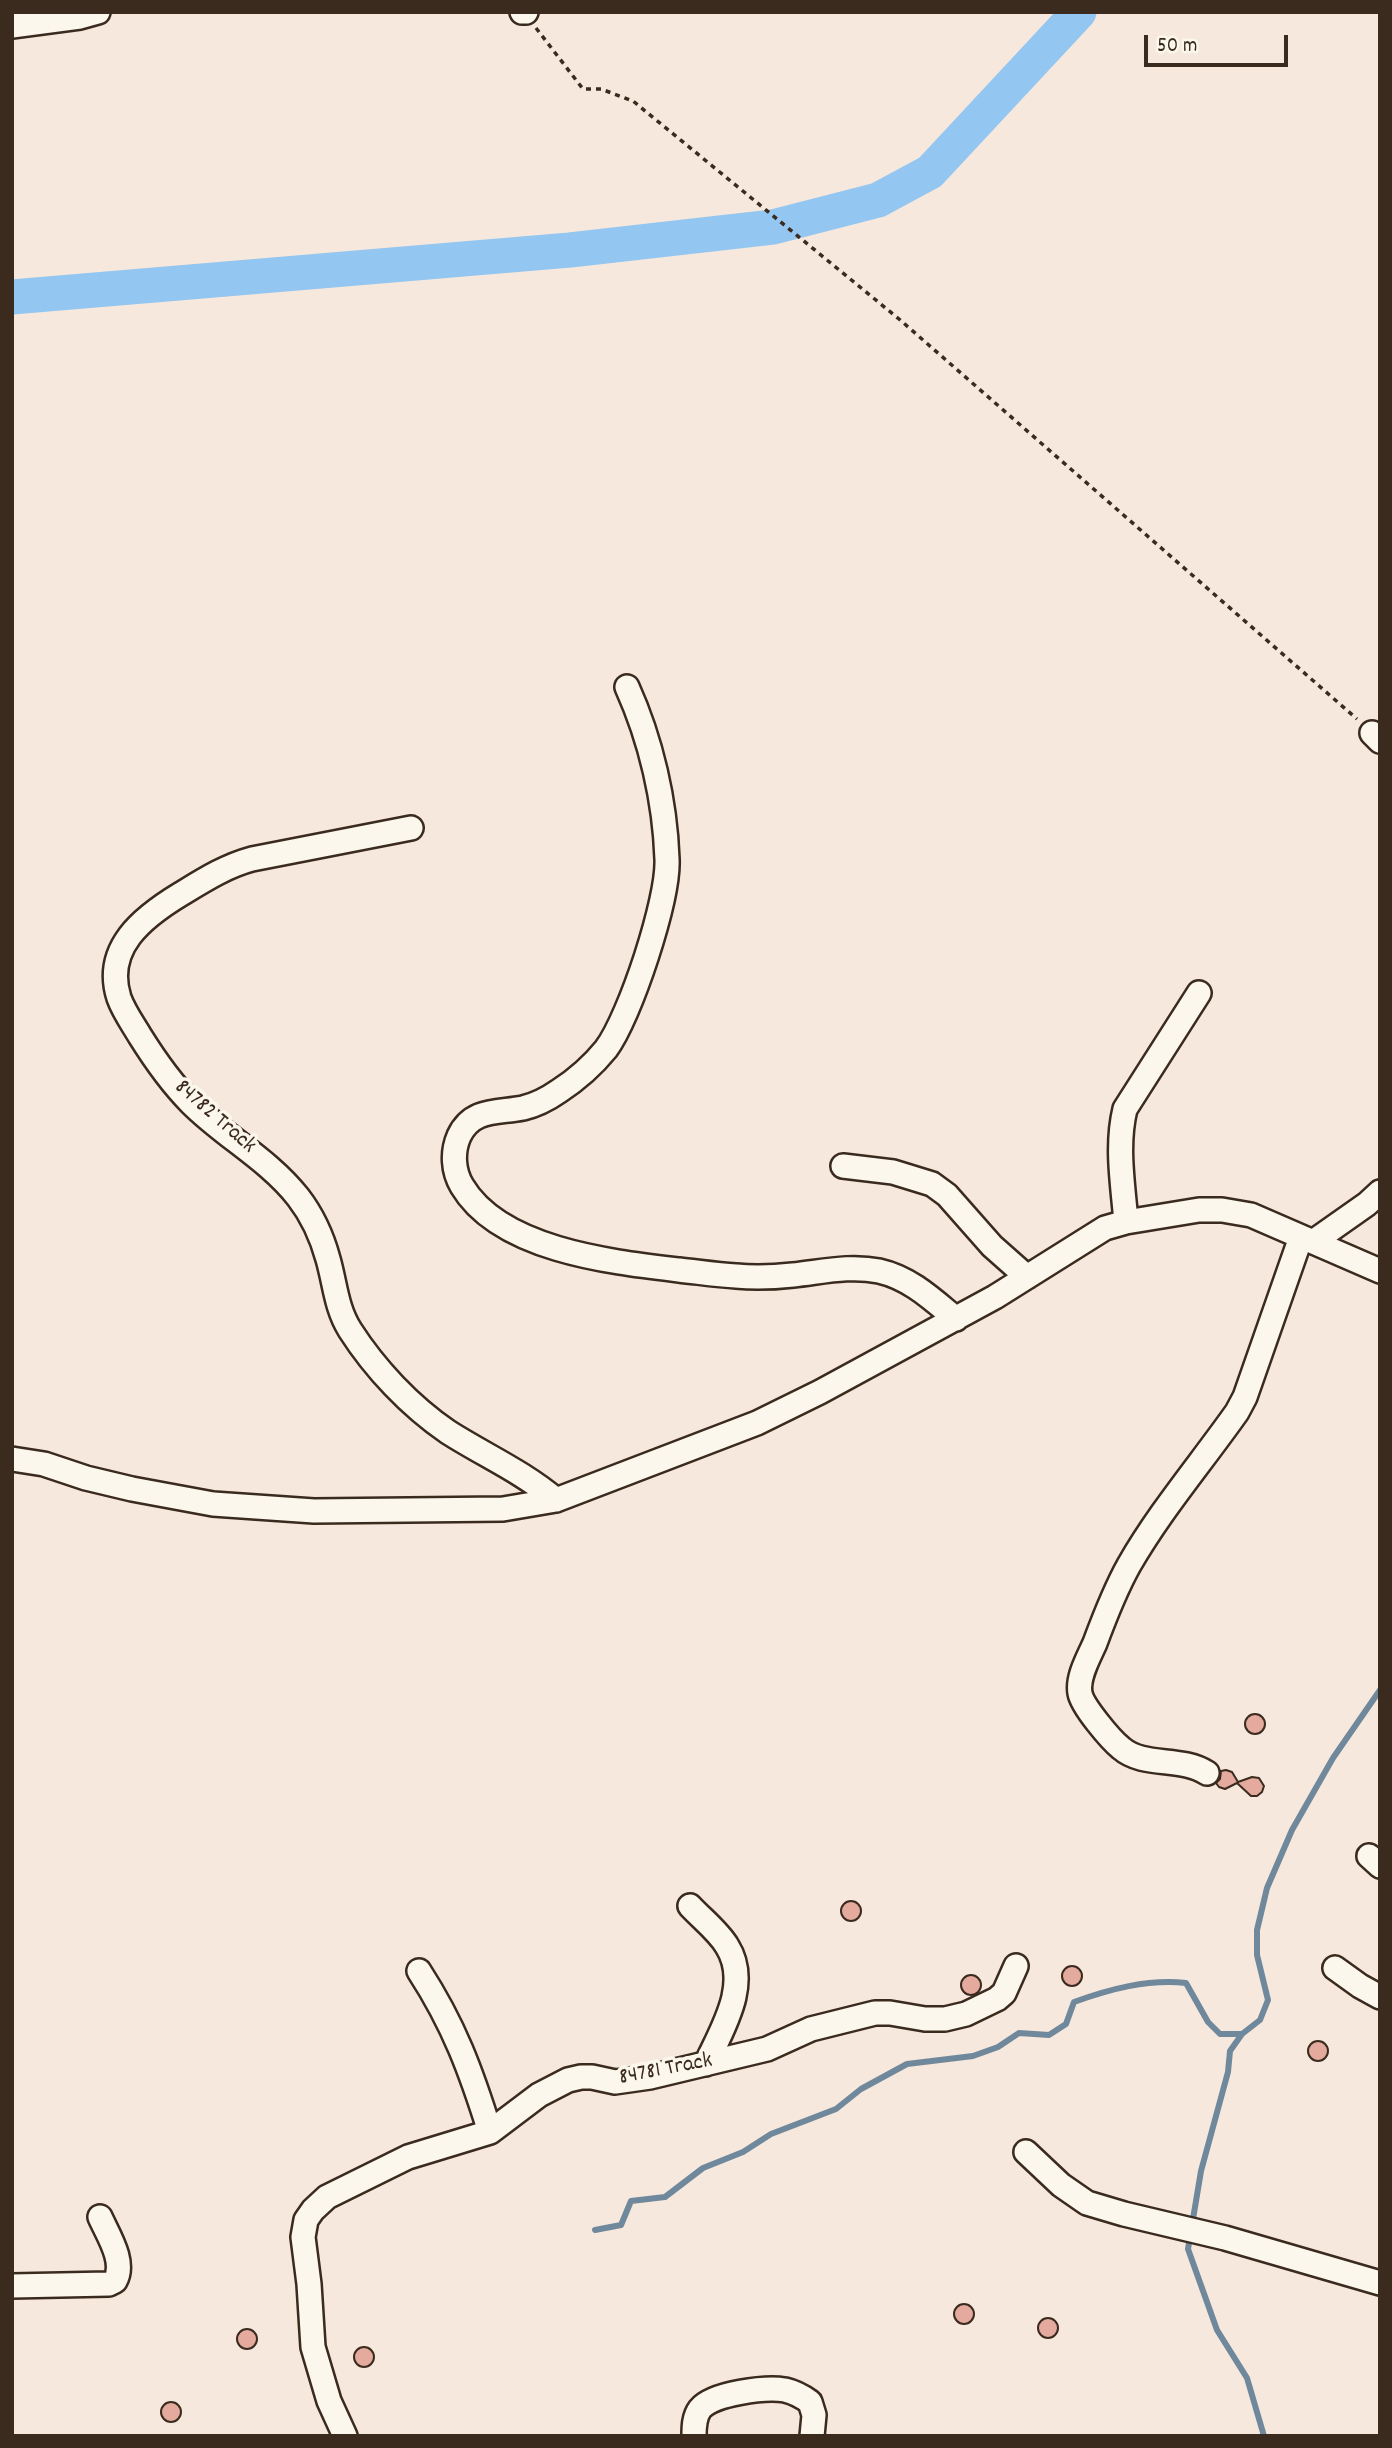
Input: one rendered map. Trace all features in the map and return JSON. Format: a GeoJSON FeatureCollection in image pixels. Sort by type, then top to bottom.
{"type":"FeatureCollection","features":[{"type":"Feature","properties":{"kind":"street"},"geometry":{"type":"LineString","coordinates":[[12,26],[98,12]]}},
{"type":"Feature","properties":{"kind":"street"},"geometry":{"type":"LineString","coordinates":[[627,687],[648,738],[668,861],[664,897],[634,991],[619,1028],[606,1049],[584,1072],[542,1101],[525,1108],[480,1114],[468,1123],[456,1148],[454,1162],[457,1177],[477,1207],[493,1219],[538,1242],[624,1263],[736,1276],[790,1276],[855,1268],[877,1271],[909,1283],[956,1319]]}},
{"type":"Feature","properties":{"kind":"street","name":"84782 Track"},"geometry":{"type":"LineString","coordinates":[[411,828],[252,859],[229,866],[152,912],[136,926],[124,943],[117,965],[119,998],[145,1044],[171,1082],[211,1121],[272,1168],[298,1197],[320,1236],[340,1311],[349,1329],[380,1370],[428,1418],[556,1500]]}},
{"type":"Feature","properties":{"kind":"street"},"geometry":{"type":"LineString","coordinates":[[1126,1222],[1120,1153],[1120,1127],[1125,1109],[1199,993]]}},
{"type":"Feature","properties":{"kind":"street"},"geometry":{"type":"LineString","coordinates":[[843,1166],[893,1172],[932,1184],[947,1195],[992,1246],[1027,1277]]}},
{"type":"Feature","properties":{"kind":"street"},"geometry":{"type":"LineString","coordinates":[[1207,1773],[1189,1764],[1140,1758],[1119,1747],[1082,1700],[1080,1685],[1084,1670],[1129,1565],[1156,1522],[1223,1432],[1245,1397],[1307,1239],[1367,1205],[1380,1192]]}},
{"type":"Feature","properties":{"kind":"street"},"geometry":{"type":"LineString","coordinates":[[12,1459],[44,1464],[132,1489],[213,1504],[314,1511],[503,1509],[556,1500],[757,1423],[956,1319],[1105,1228],[1126,1222],[1199,1210],[1223,1210],[1251,1215],[1380,1271]]}},
{"type":"Feature","properties":{"kind":"street"},"geometry":{"type":"LineString","coordinates":[[690,1906],[726,1944],[735,1967],[734,1999],[706,2064]]}},
{"type":"Feature","properties":{"kind":"street","name":"84781 Track"},"geometry":{"type":"LineString","coordinates":[[345,2436],[330,2401],[313,2347],[303,2229],[313,2210],[327,2197],[408,2157],[490,2132],[540,2095],[568,2080],[592,2077],[604,2081],[628,2082],[768,2049],[811,2029],[875,2013],[935,2019],[965,2014],[1004,1993],[1016,1966]]}},
{"type":"Feature","properties":{"kind":"street"},"geometry":{"type":"LineString","coordinates":[[1335,1969],[1380,1997]]}},
{"type":"Feature","properties":{"kind":"street"},"geometry":{"type":"LineString","coordinates":[[419,1971],[439,2001],[459,2042],[490,2132]]}},
{"type":"Feature","properties":{"kind":"street"},"geometry":{"type":"LineString","coordinates":[[1026,2151],[1061,2185],[1087,2203],[1225,2238],[1380,2283]]}},
{"type":"Feature","properties":{"kind":"street"},"geometry":{"type":"LineString","coordinates":[[12,2286],[109,2284],[114,2281],[118,2261],[100,2217]]}},
{"type":"Feature","properties":{"kind":"street"},"geometry":{"type":"LineString","coordinates":[[694,2436],[696,2418],[704,2405],[720,2398],[760,2389],[774,2389],[787,2391],[810,2402],[814,2415],[813,2436]]}},
{"type":"Feature","properties":{"kind":"path"},"geometry":{"type":"LineString","coordinates":[[524,12],[583,89],[601,89],[633,101],[899,319],[1376,737]]}},
{"type":"Feature","properties":{"kind":"building"},"geometry":{"type":"Polygon","coordinates":[[[1255,1714],[1262,1717],[1265,1724],[1262,1731],[1255,1734],[1248,1731],[1245,1724],[1248,1717],[1255,1714]]]}},
{"type":"Feature","properties":{"kind":"building"},"geometry":{"type":"Polygon","coordinates":[[[1221,1771],[1232,1772],[1238,1782],[1252,1777],[1259,1778],[1264,1786],[1262,1792],[1251,1796],[1237,1783],[1225,1789],[1219,1787],[1216,1783],[1220,1779],[1221,1771]]]}},
{"type":"Feature","properties":{"kind":"building"},"geometry":{"type":"Polygon","coordinates":[[[851,1901],[858,1904],[861,1911],[858,1918],[851,1921],[844,1918],[841,1911],[844,1904],[851,1901]]]}},
{"type":"Feature","properties":{"kind":"building"},"geometry":{"type":"Polygon","coordinates":[[[1072,1966],[1079,1969],[1082,1976],[1079,1983],[1072,1986],[1065,1983],[1062,1976],[1065,1969],[1072,1966]]]}},
{"type":"Feature","properties":{"kind":"building"},"geometry":{"type":"Polygon","coordinates":[[[971,1975],[978,1978],[981,1985],[978,1992],[971,1995],[964,1992],[961,1985],[964,1978],[971,1975]]]}},
{"type":"Feature","properties":{"kind":"building"},"geometry":{"type":"Polygon","coordinates":[[[1318,2041],[1325,2044],[1328,2051],[1325,2058],[1318,2061],[1311,2058],[1308,2051],[1311,2044],[1318,2041]]]}},
{"type":"Feature","properties":{"kind":"building"},"geometry":{"type":"Polygon","coordinates":[[[964,2304],[971,2307],[974,2314],[971,2321],[964,2324],[957,2321],[954,2314],[957,2307],[964,2304]]]}},
{"type":"Feature","properties":{"kind":"building"},"geometry":{"type":"Polygon","coordinates":[[[1048,2318],[1055,2321],[1058,2328],[1055,2335],[1048,2338],[1041,2335],[1038,2328],[1041,2321],[1048,2318]]]}},
{"type":"Feature","properties":{"kind":"building"},"geometry":{"type":"Polygon","coordinates":[[[247,2329],[254,2332],[257,2339],[254,2346],[247,2349],[240,2346],[237,2339],[240,2332],[247,2329]]]}},
{"type":"Feature","properties":{"kind":"building"},"geometry":{"type":"Polygon","coordinates":[[[364,2347],[371,2350],[374,2357],[371,2364],[364,2367],[357,2364],[354,2357],[357,2350],[364,2347]]]}},
{"type":"Feature","properties":{"kind":"building"},"geometry":{"type":"Polygon","coordinates":[[[171,2402],[178,2405],[181,2412],[178,2419],[171,2422],[164,2419],[161,2412],[164,2405],[171,2402]]]}},
{"type":"Feature","properties":{"kind":"waterway"},"geometry":{"type":"LineString","coordinates":[[12,297],[570,250],[773,227],[878,200],[930,172],[1079,12]]}},
{"type":"Feature","properties":{"kind":"waterway"},"geometry":{"type":"LineString","coordinates":[[1264,2436],[1247,2378],[1217,2330],[1188,2249],[1201,2171],[1228,2072],[1230,2051],[1242,2034],[1260,2020],[1268,2000],[1257,1955],[1257,1930],[1267,1888],[1292,1830],[1333,1758],[1380,1690]]}},
{"type":"Feature","properties":{"kind":"waterway"},"geometry":{"type":"LineString","coordinates":[[595,2230],[621,2225],[631,2201],[665,2197],[703,2168],[743,2152],[771,2134],[836,2109],[861,2089],[907,2064],[973,2056],[998,2047],[1019,2033],[1049,2035],[1066,2024],[1074,2002],[1101,1993],[1157,1982],[1186,1983],[1208,2022],[1220,2034],[1242,2034]]}}]}
